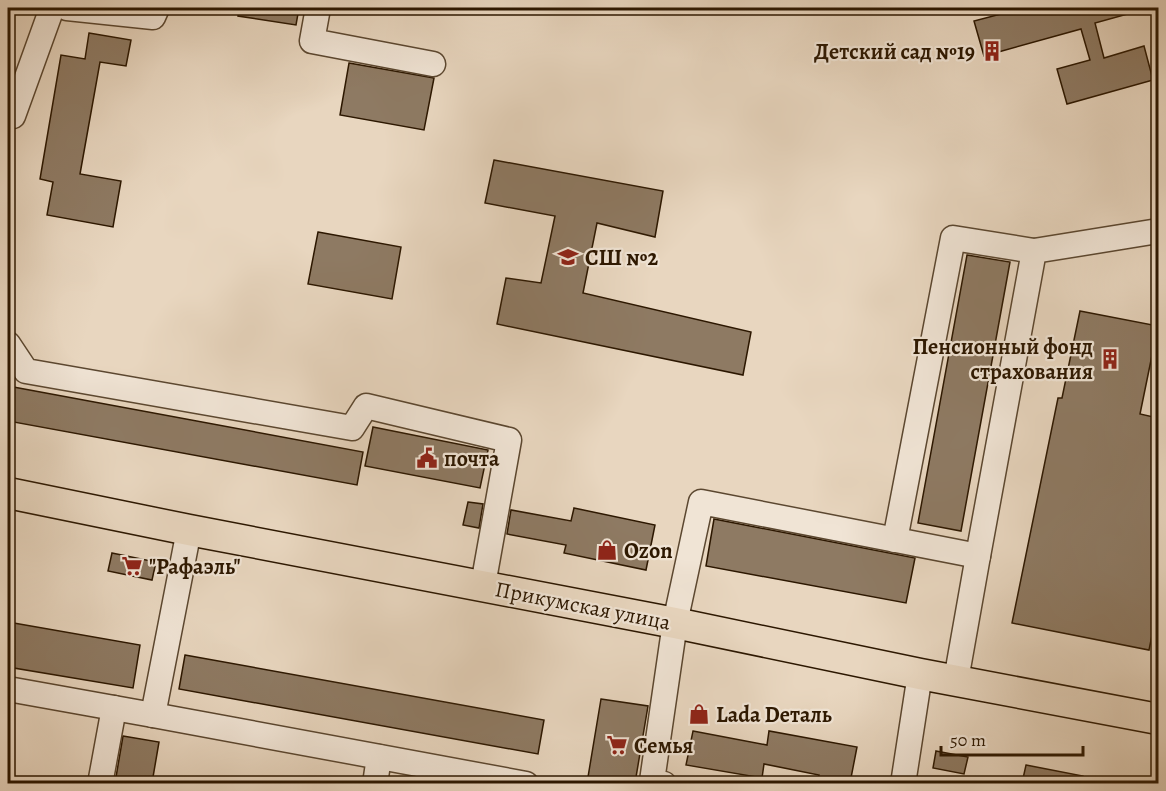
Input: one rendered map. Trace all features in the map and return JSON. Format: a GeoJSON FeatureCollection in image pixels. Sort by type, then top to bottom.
{"type":"FeatureCollection","features":[{"type":"Feature","properties":{"kind":"main road","name":"Прикумская улица"},"geometry":{"type":"LineString","coordinates":[[8,493],[1158,719]]}},
{"type":"Feature","properties":{"kind":"street"},"geometry":{"type":"LineString","coordinates":[[8,115],[13,116],[52,8]]}},
{"type":"Feature","properties":{"kind":"street"},"geometry":{"type":"LineString","coordinates":[[67,8],[153,17],[157,8]]}},
{"type":"Feature","properties":{"kind":"street"},"geometry":{"type":"LineString","coordinates":[[318,8],[312,41],[433,64]]}},
{"type":"Feature","properties":{"kind":"street"},"geometry":{"type":"LineString","coordinates":[[895,540],[953,238],[1034,251],[1158,231]]}},
{"type":"Feature","properties":{"kind":"street"},"geometry":{"type":"LineString","coordinates":[[956,680],[1034,251]]}},
{"type":"Feature","properties":{"kind":"street"},"geometry":{"type":"LineString","coordinates":[[8,344],[26,371],[352,428],[366,406],[509,440],[483,585]]}},
{"type":"Feature","properties":{"kind":"street"},"geometry":{"type":"LineString","coordinates":[[664,783],[652,781],[675,623],[701,502],[978,556]]}},
{"type":"Feature","properties":{"kind":"street"},"geometry":{"type":"LineString","coordinates":[[153,715],[189,530]]}},
{"type":"Feature","properties":{"kind":"street"},"geometry":{"type":"LineString","coordinates":[[903,783],[920,674]]}},
{"type":"Feature","properties":{"kind":"street"},"geometry":{"type":"LineString","coordinates":[[8,689],[526,783]]}},
{"type":"Feature","properties":{"kind":"street"},"geometry":{"type":"LineString","coordinates":[[100,783],[114,708]]}},
{"type":"Feature","properties":{"kind":"street"},"geometry":{"type":"LineString","coordinates":[[375,783],[379,757]]}},
{"type":"Feature","properties":{"kind":"building"},"geometry":{"type":"Polygon","coordinates":[[[239,8],[299,8],[296,25],[238,16],[239,8]]]}},
{"type":"Feature","properties":{"kind":"building","name":"Детский сад №19"},"geometry":{"type":"Polygon","coordinates":[[[1024,8],[1135,8],[1135,12],[1095,23],[1104,58],[1144,46],[1153,80],[1067,104],[1057,69],[1090,60],[1081,29],[984,56],[974,21],[1024,8]]]}},
{"type":"Feature","properties":{"kind":"building"},"geometry":{"type":"Polygon","coordinates":[[[89,33],[131,40],[126,66],[100,62],[80,174],[121,181],[113,227],[47,215],[53,182],[40,179],[61,55],[85,59],[89,33]]]}},
{"type":"Feature","properties":{"kind":"building"},"geometry":{"type":"Polygon","coordinates":[[[349,63],[434,78],[424,130],[340,115],[349,63]]]}},
{"type":"Feature","properties":{"kind":"building","name":"СШ №2"},"geometry":{"type":"Polygon","coordinates":[[[494,160],[663,191],[655,237],[597,223],[583,293],[751,332],[743,375],[497,324],[506,278],[541,283],[555,216],[485,203],[494,160]]]}},
{"type":"Feature","properties":{"kind":"building"},"geometry":{"type":"Polygon","coordinates":[[[318,232],[401,247],[392,299],[308,284],[318,232]]]}},
{"type":"Feature","properties":{"kind":"building"},"geometry":{"type":"Polygon","coordinates":[[[967,255],[1010,262],[961,531],[918,523],[967,255]]]}},
{"type":"Feature","properties":{"kind":"building"},"geometry":{"type":"Polygon","coordinates":[[[1080,311],[1158,326],[1140,414],[1158,418],[1158,606],[1149,650],[1012,623],[1058,398],[1062,398],[1080,311]]]}},
{"type":"Feature","properties":{"kind":"building"},"geometry":{"type":"Polygon","coordinates":[[[8,386],[363,452],[357,485],[8,421],[8,386]]]}},
{"type":"Feature","properties":{"kind":"building","name":"почта"},"geometry":{"type":"Polygon","coordinates":[[[373,427],[488,450],[480,488],[365,466],[373,427]]]}},
{"type":"Feature","properties":{"kind":"building"},"geometry":{"type":"Polygon","coordinates":[[[468,502],[483,504],[479,528],[463,525],[468,502]]]}},
{"type":"Feature","properties":{"kind":"building"},"geometry":{"type":"Polygon","coordinates":[[[574,508],[655,525],[646,570],[564,553],[566,545],[507,534],[511,510],[571,521],[574,508]]]}},
{"type":"Feature","properties":{"kind":"building"},"geometry":{"type":"Polygon","coordinates":[[[714,519],[915,558],[906,603],[706,566],[714,519]]]}},
{"type":"Feature","properties":{"kind":"building","name":"\"Рафаэль\""},"geometry":{"type":"Polygon","coordinates":[[[112,553],[156,562],[152,580],[108,571],[112,553]]]}},
{"type":"Feature","properties":{"kind":"building"},"geometry":{"type":"Polygon","coordinates":[[[8,622],[140,645],[133,688],[8,667],[8,622]]]}},
{"type":"Feature","properties":{"kind":"building"},"geometry":{"type":"Polygon","coordinates":[[[185,655],[544,720],[538,754],[179,689],[185,655]]]}},
{"type":"Feature","properties":{"kind":"building","name":"Семья"},"geometry":{"type":"Polygon","coordinates":[[[601,699],[648,706],[635,783],[587,783],[601,699]]]}},
{"type":"Feature","properties":{"kind":"building"},"geometry":{"type":"Polygon","coordinates":[[[693,731],[767,745],[769,731],[857,747],[850,783],[817,783],[819,775],[764,764],[762,778],[686,765],[693,731]]]}},
{"type":"Feature","properties":{"kind":"building"},"geometry":{"type":"Polygon","coordinates":[[[123,736],[159,742],[152,783],[115,783],[123,736]]]}},
{"type":"Feature","properties":{"kind":"building"},"geometry":{"type":"Polygon","coordinates":[[[936,751],[968,757],[964,774],[933,768],[936,751]]]}},
{"type":"Feature","properties":{"kind":"building"},"geometry":{"type":"Polygon","coordinates":[[[1026,765],[1083,776],[1083,783],[1022,783],[1026,765]]]}},
{"type":"Feature","properties":{"kind":"place","name":"Детский сад №19"},"geometry":{"type":"Point","coordinates":[992,51]}},
{"type":"Feature","properties":{"kind":"place","name":"СШ №2"},"geometry":{"type":"Point","coordinates":[568,257]}},
{"type":"Feature","properties":{"kind":"place","name":"Пенсионный фонд страхования"},"geometry":{"type":"Point","coordinates":[1110,359]}},
{"type":"Feature","properties":{"kind":"place","name":"почта"},"geometry":{"type":"Point","coordinates":[427,458]}},
{"type":"Feature","properties":{"kind":"place","name":"Ozon"},"geometry":{"type":"Point","coordinates":[607,550]}},
{"type":"Feature","properties":{"kind":"place","name":"\"Рафаэль\""},"geometry":{"type":"Point","coordinates":[132,566]}},
{"type":"Feature","properties":{"kind":"place","name":"Lada Dеталь"},"geometry":{"type":"Point","coordinates":[699,714]}},
{"type":"Feature","properties":{"kind":"place","name":"Семья"},"geometry":{"type":"Point","coordinates":[617,745]}}]}
